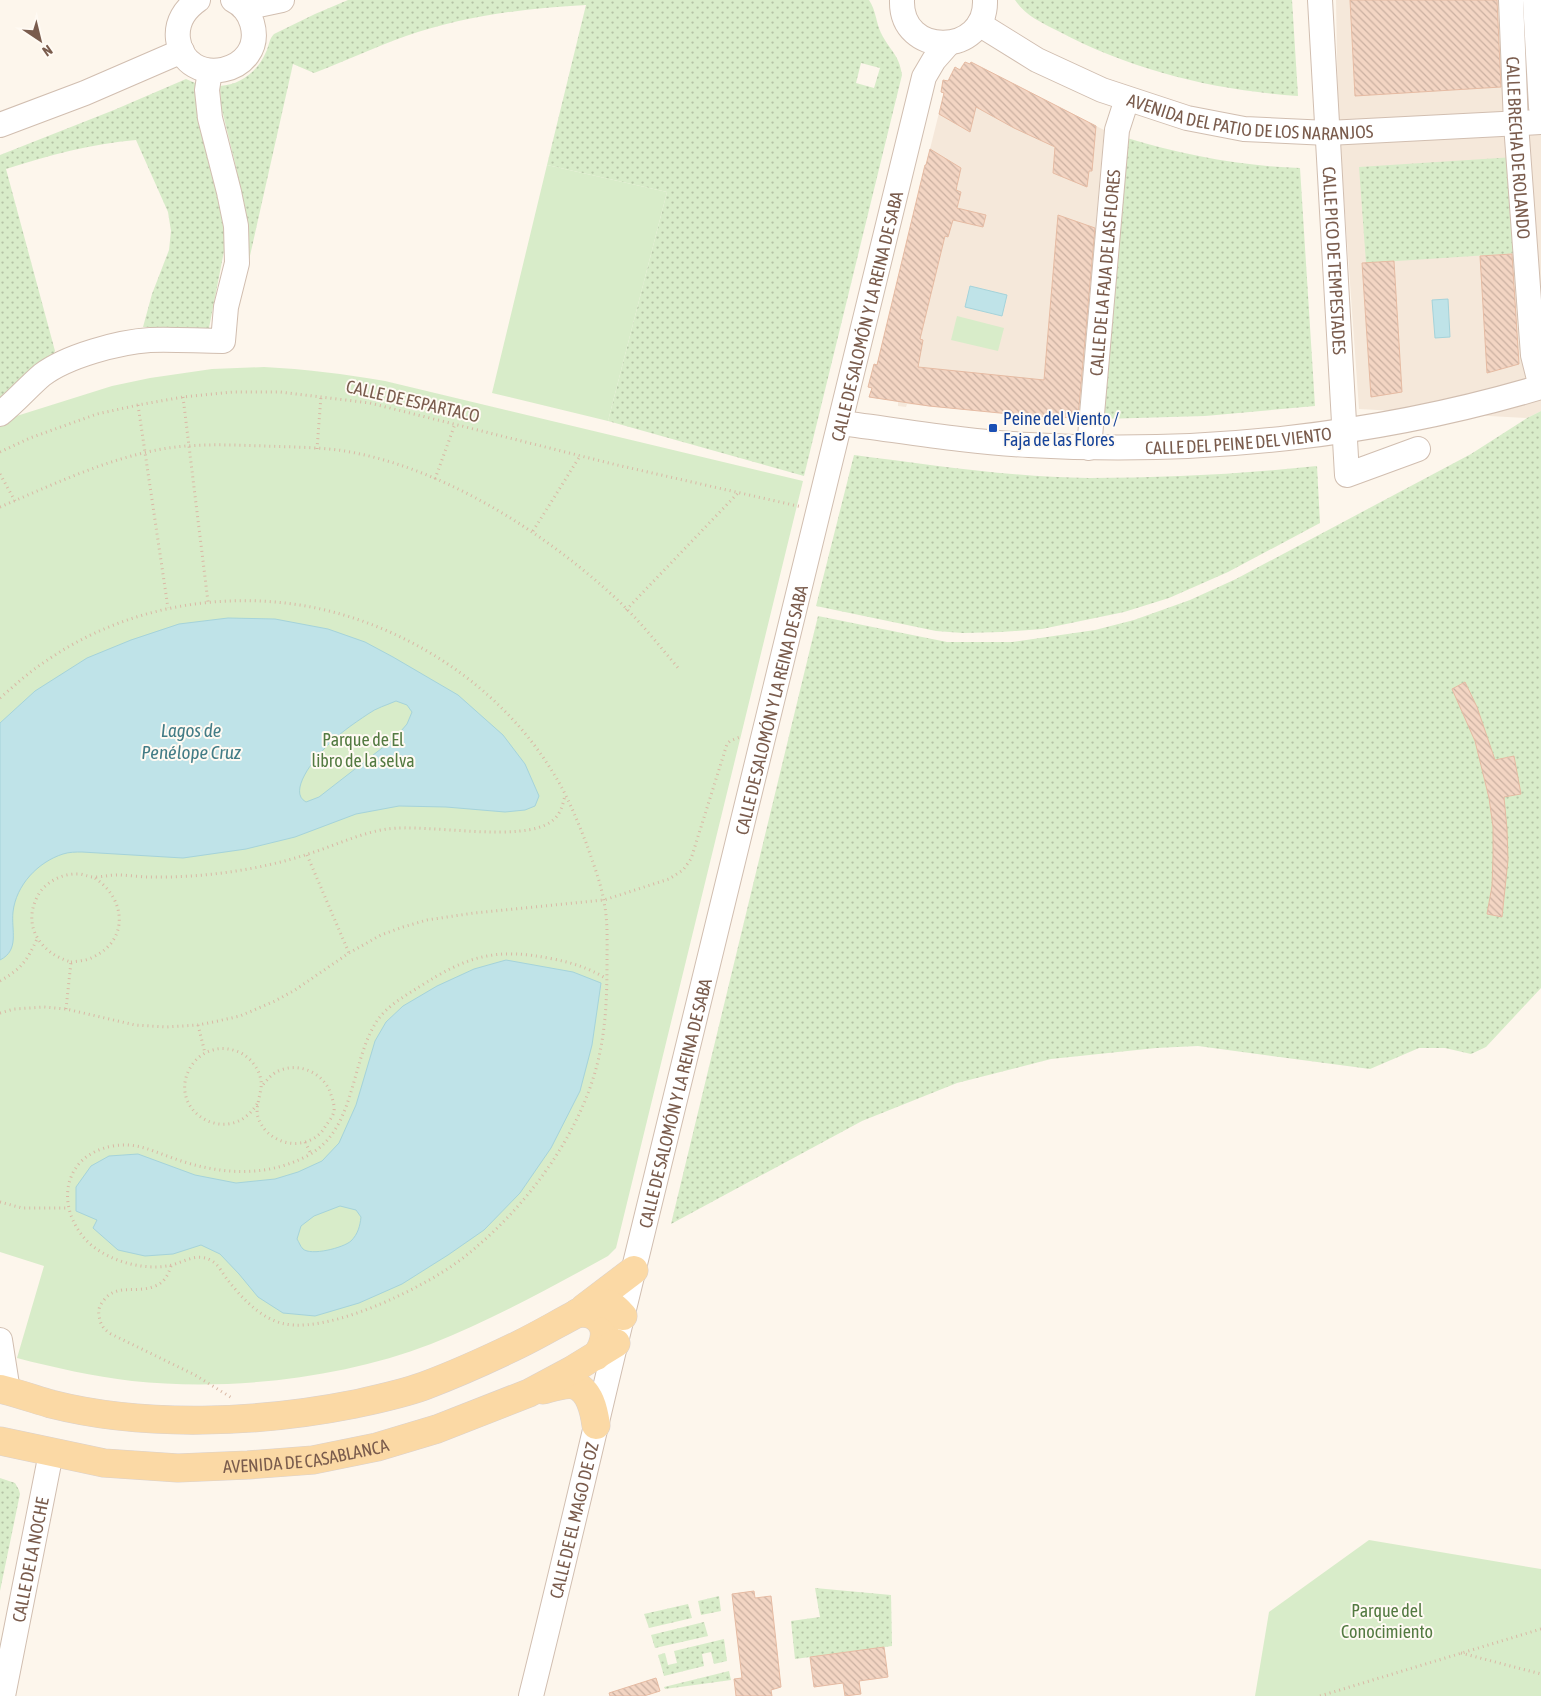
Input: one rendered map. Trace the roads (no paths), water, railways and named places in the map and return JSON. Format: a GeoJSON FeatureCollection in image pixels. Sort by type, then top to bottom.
{"type":"FeatureCollection","features":[{"type":"Feature","properties":{"kind":"main road"},"geometry":{"type":"LineString","coordinates":[[577,1313],[634,1270]]}},
{"type":"Feature","properties":{"kind":"main road"},"geometry":{"type":"LineString","coordinates":[[4,1390],[52,1404],[110,1414],[161,1419],[214,1420],[273,1417],[373,1400],[423,1387],[517,1345],[598,1303],[606,1302],[611,1304],[623,1316]]}},
{"type":"Feature","properties":{"kind":"main road"},"geometry":{"type":"LineString","coordinates":[[577,1313],[592,1314],[600,1321],[604,1329],[605,1339],[602,1348],[606,1349]]}},
{"type":"Feature","properties":{"kind":"main road","name":"AVENIDA DE CASABLANCA"},"geometry":{"type":"LineString","coordinates":[[0,1441],[104,1464],[178,1468],[313,1460],[377,1447],[437,1429],[529,1393],[606,1349]]}},
{"type":"Feature","properties":{"kind":"main road"},"geometry":{"type":"LineString","coordinates":[[529,1393],[563,1385],[574,1385],[590,1400],[596,1425]]}},
{"type":"Feature","properties":{"kind":"street"},"geometry":{"type":"LineString","coordinates":[[198,0],[189,6],[182,16],[178,28],[178,40],[182,51],[194,65],[210,71],[222,71],[233,68],[243,61],[250,51],[254,29],[250,17],[238,4]]}},
{"type":"Feature","properties":{"kind":"street"},"geometry":{"type":"LineString","coordinates":[[238,4],[282,0]]}},
{"type":"Feature","properties":{"kind":"street"},"geometry":{"type":"LineString","coordinates":[[902,0],[907,21],[917,34],[932,42],[949,43],[966,37],[979,24],[984,11],[985,0]]}},
{"type":"Feature","properties":{"kind":"street","name":"CALLE PICO DE TEMPESTADES"},"geometry":{"type":"LineString","coordinates":[[1320,0],[1348,475],[1418,449]]}},
{"type":"Feature","properties":{"kind":"street","name":"CALLE BRECHA DE ROLANDO"},"geometry":{"type":"LineString","coordinates":[[1510,0],[1516,124],[1541,387]]}},
{"type":"Feature","properties":{"kind":"street","name":"CALLE BRECHA DE ROLANDO"},"geometry":{"type":"LineString","coordinates":[[1535,0],[1541,107]]}},
{"type":"Feature","properties":{"kind":"street","name":"AVENIDA DEL PATIO DE LOS NARANJOS"},"geometry":{"type":"LineString","coordinates":[[979,24],[1037,60],[1081,81],[1127,99],[1187,118],[1244,129],[1328,133],[1541,122]]}},
{"type":"Feature","properties":{"kind":"street","name":"CALLE DE SALOMÓN Y LA REINA DE SABA"},"geometry":{"type":"LineString","coordinates":[[917,34],[924,77]]}},
{"type":"Feature","properties":{"kind":"street","name":"CALLE DE SALOMÓN Y LA REINA DE SABA"},"geometry":{"type":"LineString","coordinates":[[606,1349],[623,1316],[842,423],[924,77],[934,60],[949,43]]}},
{"type":"Feature","properties":{"kind":"street"},"geometry":{"type":"LineString","coordinates":[[0,125],[86,93],[182,51]]}},
{"type":"Feature","properties":{"kind":"street"},"geometry":{"type":"LineString","coordinates":[[0,414],[42,376],[63,362],[87,354],[131,342],[152,340],[223,341],[226,307],[237,263],[236,226],[210,118],[207,90],[210,71]]}},
{"type":"Feature","properties":{"kind":"street","name":"CALLE DE LA FAJA DE LAS FLORES"},"geometry":{"type":"LineString","coordinates":[[1089,448],[1117,130],[1127,99]]}},
{"type":"Feature","properties":{"kind":"street","name":"CALLE DEL PEINE DEL VIENTO"},"geometry":{"type":"LineString","coordinates":[[842,423],[982,442],[1089,448],[1166,447],[1249,442],[1345,431],[1443,413],[1541,387]]}},
{"type":"Feature","properties":{"kind":"street"},"geometry":{"type":"LineString","coordinates":[[0,1340],[4,1390]]}},
{"type":"Feature","properties":{"kind":"street","name":"CALLE DE EL MAGO DE OZ"},"geometry":{"type":"LineString","coordinates":[[531,1696],[565,1562],[596,1425],[606,1349]]}},
{"type":"Feature","properties":{"kind":"street","name":"CALLE DE LA NOCHE"},"geometry":{"type":"LineString","coordinates":[[3,1696],[51,1453]]}},
{"type":"Feature","properties":{"kind":"water"},"geometry":{"type":"Polygon","coordinates":[[[970,286],[1007,295],[1002,316],[965,307],[970,286]]]}},
{"type":"Feature","properties":{"kind":"water"},"geometry":{"type":"Polygon","coordinates":[[[1448,299],[1450,337],[1435,338],[1432,300],[1448,299]]]}},
{"type":"Feature","properties":{"kind":"water","name":"Lagos de Penélope Cruz"},"geometry":{"type":"Polygon","coordinates":[[[228,618],[275,619],[328,629],[365,642],[458,695],[503,735],[525,764],[539,796],[535,806],[525,810],[505,812],[446,807],[399,806],[356,814],[295,837],[246,849],[183,858],[82,852],[65,853],[37,869],[24,884],[15,902],[13,912],[12,945],[6,956],[0,960],[0,723],[35,691],[87,658],[131,640],[179,624],[228,618]],[[396,701],[378,708],[345,730],[315,759],[301,783],[301,797],[306,802],[319,797],[395,738],[407,724],[412,712],[407,705],[396,701]]]}},
{"type":"Feature","properties":{"kind":"water"},"geometry":{"type":"Polygon","coordinates":[[[506,960],[573,972],[601,983],[592,1045],[580,1091],[551,1148],[520,1193],[484,1230],[402,1284],[359,1303],[315,1316],[283,1313],[258,1297],[220,1254],[201,1245],[173,1254],[145,1256],[118,1250],[93,1228],[97,1220],[76,1211],[76,1187],[91,1166],[109,1156],[138,1154],[195,1175],[236,1183],[275,1179],[298,1172],[322,1161],[339,1143],[356,1105],[375,1041],[386,1022],[403,1006],[437,986],[474,969],[506,960]],[[340,1206],[314,1216],[301,1226],[297,1239],[301,1247],[313,1252],[347,1244],[357,1233],[361,1220],[356,1210],[340,1206]]]}},
{"type":"Feature","properties":{"kind":"place","name":"Peine del Viento / Faja de las Flores"},"geometry":{"type":"Point","coordinates":[993,428]}},
{"type":"Feature","properties":{"kind":"park label","name":"Parque de El libro de la selva"},"geometry":{"type":"Point","coordinates":[363,750]}},
{"type":"Feature","properties":{"kind":"park label","name":"Parque del Conocimiento"},"geometry":{"type":"Point","coordinates":[1387,1620]}}]}
